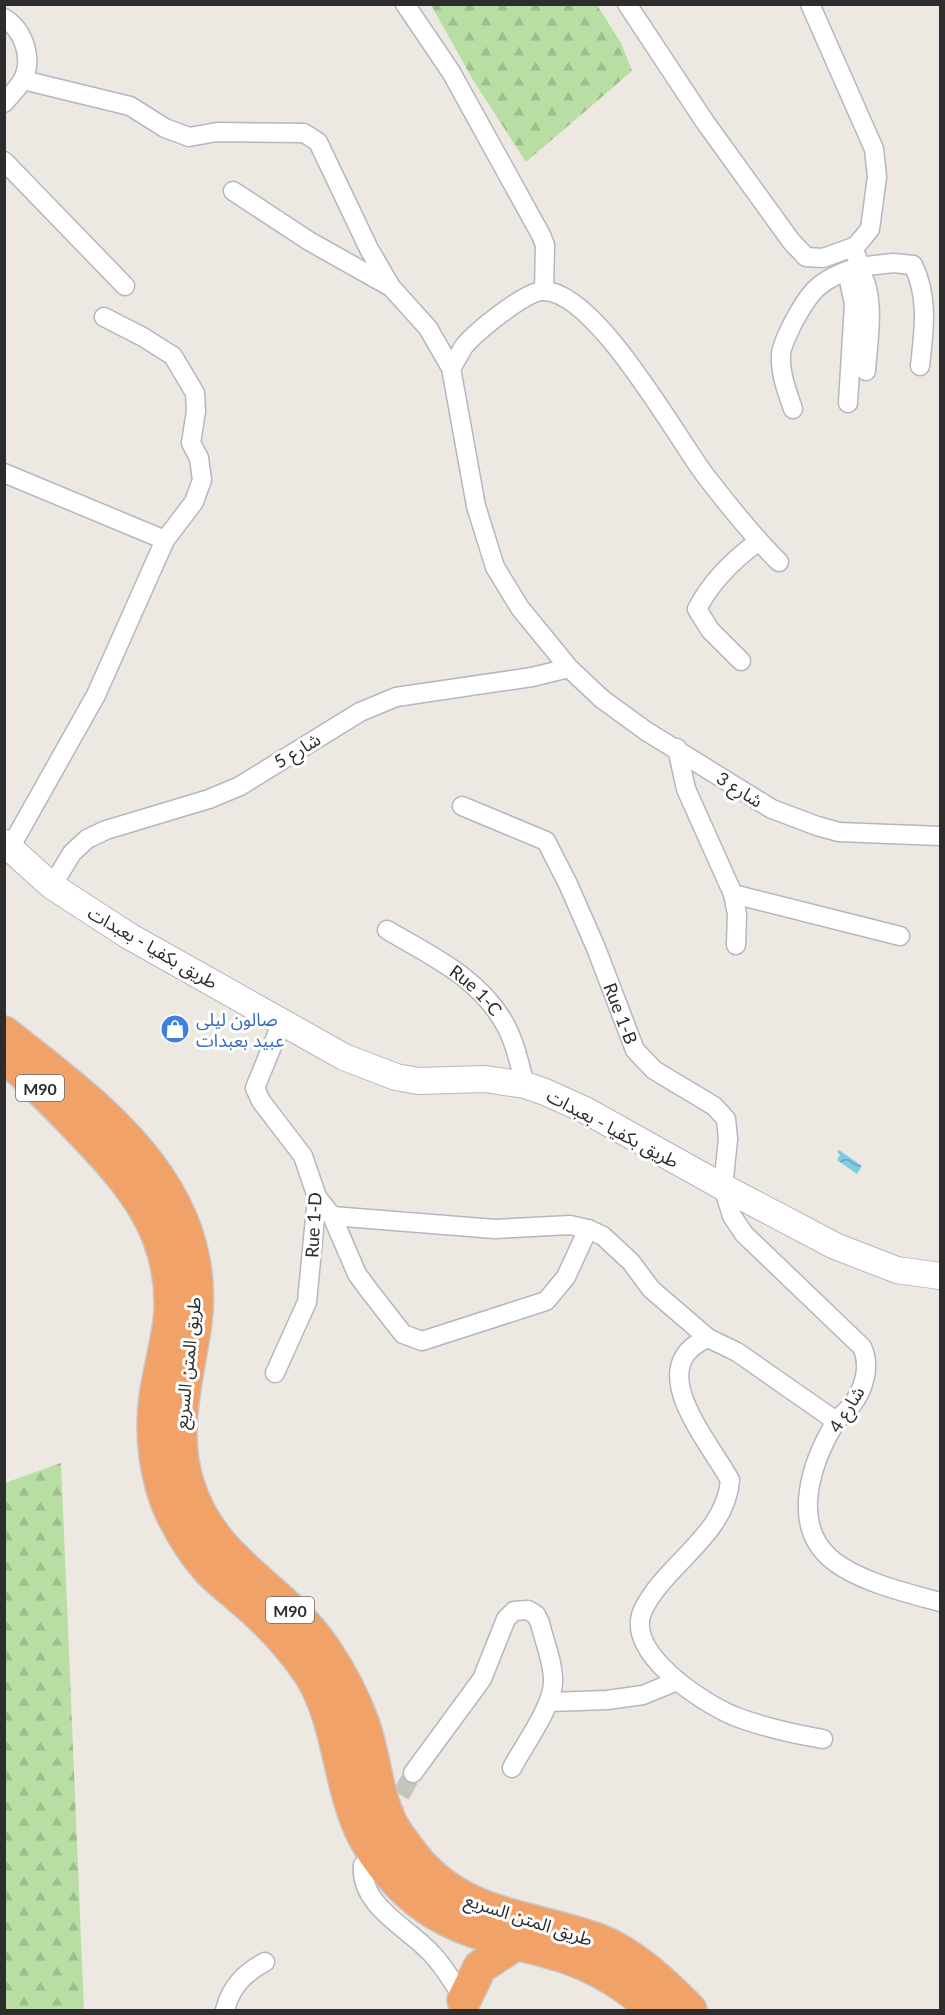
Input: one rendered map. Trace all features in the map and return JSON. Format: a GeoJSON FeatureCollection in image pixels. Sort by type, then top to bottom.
{"type":"FeatureCollection","features":[{"type":"Feature","properties":{"kind":"highway"},"geometry":{"type":"LineString","coordinates":[[4,1009],[47,1048],[76,1090]]}},
{"type":"Feature","properties":{"kind":"highway","name":"M90"},"geometry":{"type":"LineString","coordinates":[[4,1033],[76,1090]]}},
{"type":"Feature","properties":{"kind":"highway","name":"M90"},"geometry":{"type":"LineString","coordinates":[[4,1056],[74,1122]]}},
{"type":"Feature","properties":{"kind":"highway"},"geometry":{"type":"LineString","coordinates":[[4,1075],[74,1122]]}},
{"type":"Feature","properties":{"kind":"highway","name":"طريق المتن السريع"},"geometry":{"type":"LineString","coordinates":[[76,1090],[147,1161],[162,1181],[175,1203],[190,1243],[196,1286],[194,1326],[185,1373],[178,1434],[187,1485],[204,1522],[223,1550],[294,1613],[325,1650],[362,1722],[390,1822],[423,1869],[443,1888],[487,1909],[599,1941],[628,1956],[690,2010]]}},
{"type":"Feature","properties":{"kind":"highway","name":"طريق المتن السريع"},"geometry":{"type":"LineString","coordinates":[[74,1122],[133,1186],[151,1218],[164,1251],[171,1312],[156,1398],[154,1439],[170,1507],[186,1540],[206,1567],[278,1632],[309,1671],[318,1688],[335,1735],[364,1836],[397,1881],[426,1907],[444,1918],[515,1944],[580,1962],[615,1980],[654,2010]]}},
{"type":"Feature","properties":{"kind":"highway"},"geometry":{"type":"LineString","coordinates":[[468,2005],[480,1967],[515,1944]]}},
{"type":"Feature","properties":{"kind":"main road","name":"طريق بكفيا - بعبدات"},"geometry":{"type":"LineString","coordinates":[[7,846],[52,886],[129,936],[344,1057],[396,1077],[436,1082],[485,1079],[525,1085],[585,1110],[835,1246],[873,1262],[922,1275],[940,1275]]}},
{"type":"Feature","properties":{"kind":"street"},"geometry":{"type":"LineString","coordinates":[[405,4],[451,72],[541,235],[545,245],[544,291]]}},
{"type":"Feature","properties":{"kind":"street"},"geometry":{"type":"LineString","coordinates":[[627,4],[705,122],[791,241],[806,257],[823,258],[856,246],[870,229],[877,177],[874,149],[810,4]]}},
{"type":"Feature","properties":{"kind":"street"},"geometry":{"type":"LineString","coordinates":[[4,18],[24,39],[28,57],[23,80],[4,104]]}},
{"type":"Feature","properties":{"kind":"street"},"geometry":{"type":"LineString","coordinates":[[23,80],[130,106],[165,128],[189,137],[217,132],[304,133],[318,142],[369,249],[391,287]]}},
{"type":"Feature","properties":{"kind":"street"},"geometry":{"type":"LineString","coordinates":[[4,161],[125,286]]}},
{"type":"Feature","properties":{"kind":"street"},"geometry":{"type":"LineString","coordinates":[[232,191],[309,240],[391,287]]}},
{"type":"Feature","properties":{"kind":"street"},"geometry":{"type":"LineString","coordinates":[[848,403],[854,304],[853,269],[856,246]]}},
{"type":"Feature","properties":{"kind":"street"},"geometry":{"type":"LineString","coordinates":[[793,409],[782,377],[780,353],[789,331],[813,288],[853,269],[892,263],[913,265],[924,293],[924,329],[920,366]]}},
{"type":"Feature","properties":{"kind":"street"},"geometry":{"type":"LineString","coordinates":[[853,269],[867,281],[869,306],[866,371]]}},
{"type":"Feature","properties":{"kind":"street","name":"شارع 3"},"geometry":{"type":"LineString","coordinates":[[391,287],[428,328],[451,369],[476,506],[495,567],[520,608],[569,668],[602,699],[646,731],[677,748],[772,809],[817,826],[839,831],[940,836]]}},
{"type":"Feature","properties":{"kind":"street"},"geometry":{"type":"LineString","coordinates":[[451,369],[464,346],[490,321],[535,293],[544,291],[568,299],[602,329],[654,399],[705,475],[759,542],[779,562]]}},
{"type":"Feature","properties":{"kind":"street"},"geometry":{"type":"LineString","coordinates":[[7,846],[96,695],[165,540],[194,502],[202,480],[199,458],[191,443],[196,411],[195,393],[172,356],[143,337],[104,317]]}},
{"type":"Feature","properties":{"kind":"street"},"geometry":{"type":"LineString","coordinates":[[4,473],[165,540]]}},
{"type":"Feature","properties":{"kind":"street"},"geometry":{"type":"LineString","coordinates":[[741,661],[710,630],[697,609],[708,591],[739,555],[759,542]]}},
{"type":"Feature","properties":{"kind":"street","name":"شارع 5"},"geometry":{"type":"LineString","coordinates":[[52,886],[72,853],[87,839],[106,830],[209,799],[240,786],[305,744],[360,712],[387,700],[417,693],[532,677],[569,668]]}},
{"type":"Feature","properties":{"kind":"street"},"geometry":{"type":"LineString","coordinates":[[677,748],[686,789],[733,894],[737,914],[736,945]]}},
{"type":"Feature","properties":{"kind":"street","name":"Rue 1-B"},"geometry":{"type":"LineString","coordinates":[[462,807],[546,842],[596,948],[635,1050],[654,1070],[714,1106],[726,1119],[728,1139],[723,1187]]}},
{"type":"Feature","properties":{"kind":"street"},"geometry":{"type":"LineString","coordinates":[[733,894],[900,936]]}},
{"type":"Feature","properties":{"kind":"street","name":"Rue 1-C"},"geometry":{"type":"LineString","coordinates":[[387,930],[445,963],[478,988],[495,1007],[508,1029],[525,1085]]}},
{"type":"Feature","properties":{"kind":"street","name":"Rue 1-D"},"geometry":{"type":"LineString","coordinates":[[275,1373],[307,1302],[317,1197],[303,1156],[261,1101],[255,1088],[282,1022]]}},
{"type":"Feature","properties":{"kind":"street","name":"شارع 4"},"geometry":{"type":"LineString","coordinates":[[723,1187],[732,1216],[744,1234],[862,1347],[867,1366],[852,1405],[836,1421],[814,1469],[809,1488],[808,1515],[814,1537],[821,1550],[840,1566],[891,1587],[940,1602]]}},
{"type":"Feature","properties":{"kind":"street"},"geometry":{"type":"LineString","coordinates":[[317,1197],[332,1216],[357,1274],[403,1334],[422,1341],[546,1301],[566,1277],[588,1229]]}},
{"type":"Feature","properties":{"kind":"street"},"geometry":{"type":"LineString","coordinates":[[332,1216],[495,1229],[570,1225],[588,1229],[603,1236],[631,1262],[651,1289],[708,1338],[737,1352],[836,1421]]}},
{"type":"Feature","properties":{"kind":"street"},"geometry":{"type":"LineString","coordinates":[[708,1338],[694,1343],[683,1358],[679,1385],[686,1407],[730,1480],[727,1504],[721,1515],[671,1571],[644,1609],[640,1619],[640,1632],[646,1646],[677,1681],[703,1700],[735,1716],[823,1739]]}},
{"type":"Feature","properties":{"kind":"street"},"geometry":{"type":"LineString","coordinates":[[413,1773],[483,1679],[506,1618],[514,1611],[528,1610],[536,1615],[540,1623],[554,1680],[550,1702],[512,1768]]}},
{"type":"Feature","properties":{"kind":"street"},"geometry":{"type":"LineString","coordinates":[[550,1702],[607,1700],[643,1695],[677,1681]]}},
{"type":"Feature","properties":{"kind":"street"},"geometry":{"type":"LineString","coordinates":[[363,1864],[363,1875],[375,1901],[431,1952],[468,2005]]}},
{"type":"Feature","properties":{"kind":"street"},"geometry":{"type":"LineString","coordinates":[[225,2010],[237,1983],[253,1968],[265,1962]]}},
{"type":"Feature","properties":{"kind":"green space"},"geometry":{"type":"Polygon","coordinates":[[[431,5],[597,5],[621,43],[632,71],[526,162],[473,80],[431,5]]]}},
{"type":"Feature","properties":{"kind":"green space"},"geometry":{"type":"Polygon","coordinates":[[[61,1463],[84,2010],[5,2010],[5,1483],[61,1463]]]}},
{"type":"Feature","properties":{"kind":"water"},"geometry":{"type":"Polygon","coordinates":[[[839,1150],[862,1166],[857,1174],[837,1160],[840,1155],[837,1152],[839,1150]]]}},
{"type":"Feature","properties":{"kind":"tunnel"},"geometry":{"type":"LineString","coordinates":[[388,1819],[413,1773]]}},
{"type":"Feature","properties":{"kind":"place","name":"صالون ليلى عبيد بعبدات"},"geometry":{"type":"Point","coordinates":[175,1029]}}]}
